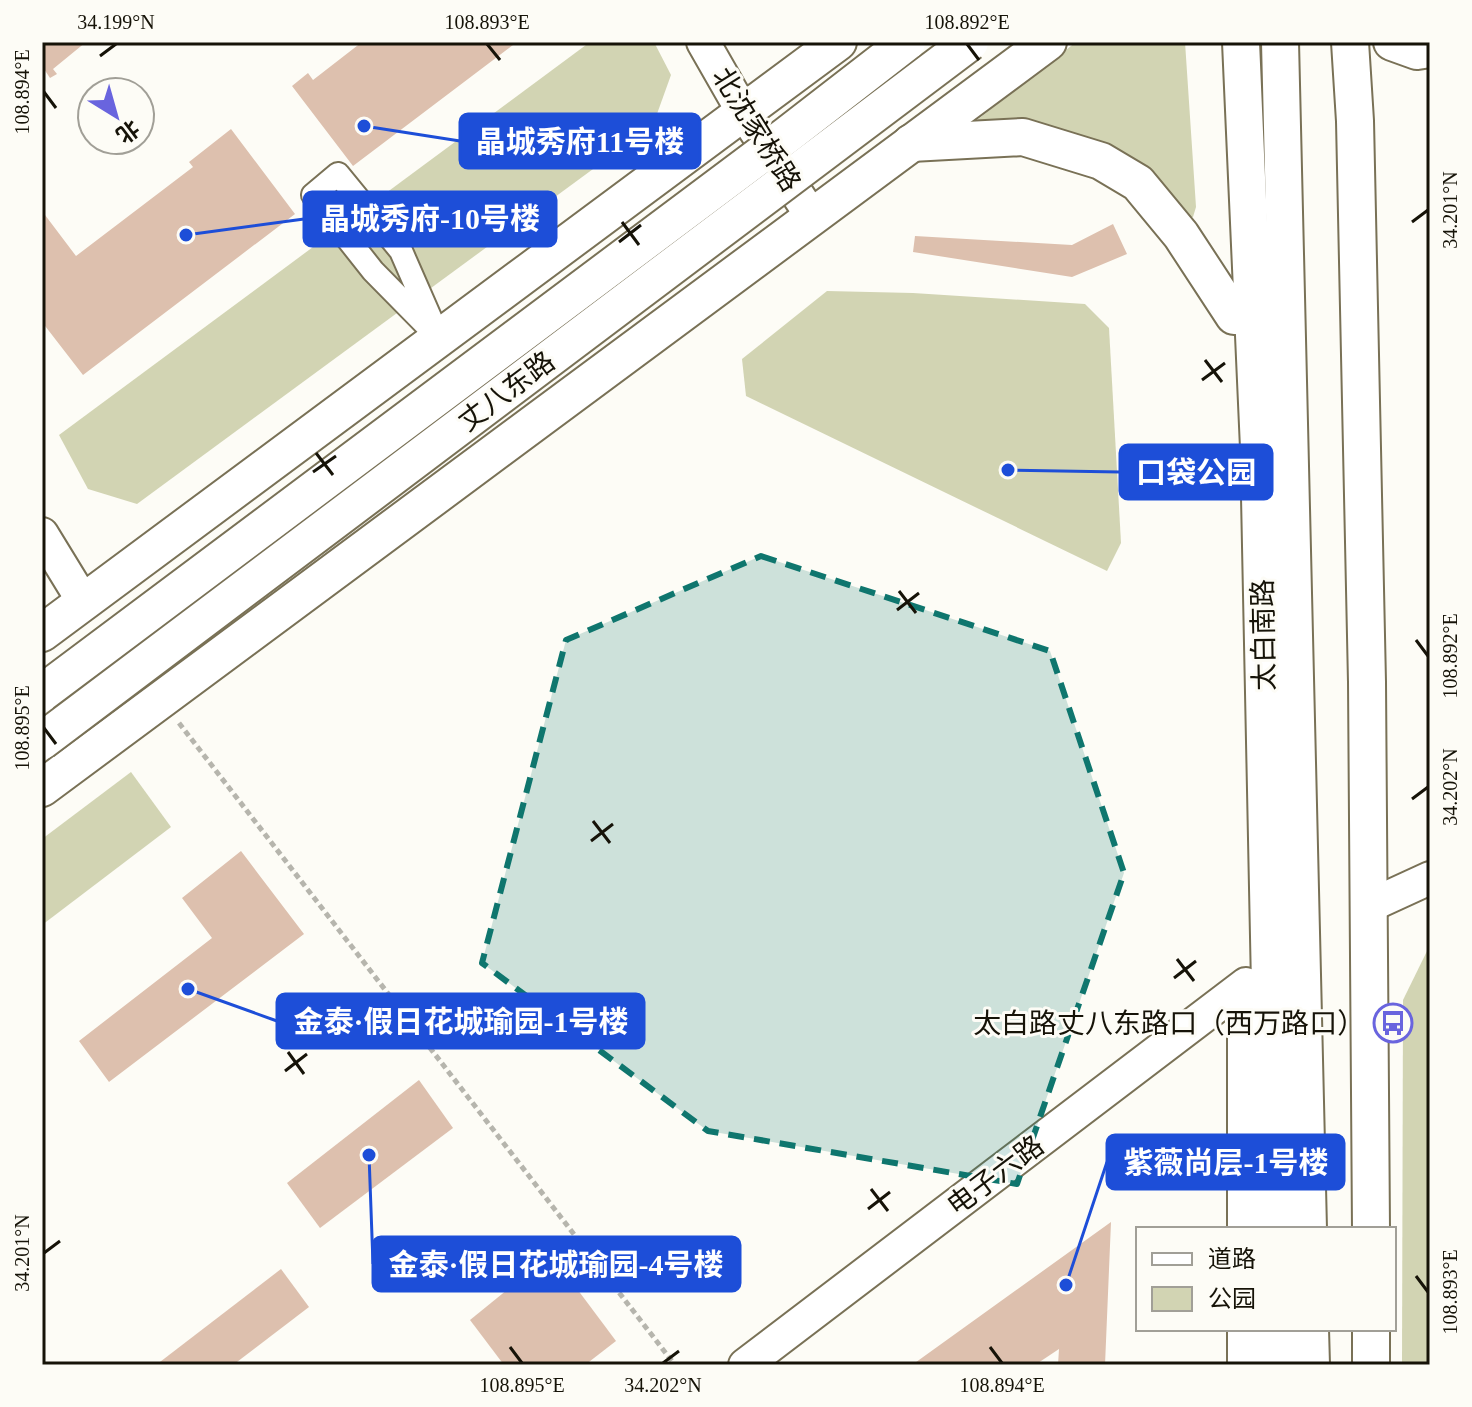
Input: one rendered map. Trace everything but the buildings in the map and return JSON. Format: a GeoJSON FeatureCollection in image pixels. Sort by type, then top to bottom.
{"type":"FeatureCollection","features":[{"type":"Feature","properties":{"kind":"main road"},"geometry":{"type":"LineString","coordinates":[[46,621],[83,601],[838,42]]}},
{"type":"Feature","properties":{"kind":"main road","name":"丈八东路"},"geometry":{"type":"LineString","coordinates":[[42,693],[907,42]]}},
{"type":"Feature","properties":{"kind":"main road","name":"丈八东路"},"geometry":{"type":"LineString","coordinates":[[42,741],[970,42]]}},
{"type":"Feature","properties":{"kind":"main road"},"geometry":{"type":"LineString","coordinates":[[42,788],[1048,42]]}},
{"type":"Feature","properties":{"kind":"main road","name":"太白南路"},"geometry":{"type":"LineString","coordinates":[[1219,42],[1234,316],[1246,984],[1246,1227]]}},
{"type":"Feature","properties":{"kind":"main road","name":"太白南路"},"geometry":{"type":"LineString","coordinates":[[1241,42],[1259,448],[1275,1227]]}},
{"type":"Feature","properties":{"kind":"main road","name":"太白南路"},"geometry":{"type":"LineString","coordinates":[[1280,42],[1308,1227]]}},
{"type":"Feature","properties":{"kind":"main road"},"geometry":{"type":"LineString","coordinates":[[1350,42],[1355,121],[1369,906],[1371,1227]]}},
{"type":"Feature","properties":{"kind":"main road"},"geometry":{"type":"LineString","coordinates":[[1355,121],[1374,42]]}},
{"type":"Feature","properties":{"kind":"main road"},"geometry":{"type":"LineString","coordinates":[[1392,42],[1417,51],[1430,49]]}},
{"type":"Feature","properties":{"kind":"main road"},"geometry":{"type":"LineString","coordinates":[[911,143],[1023,137],[1101,161],[1138,183],[1181,235],[1234,316]]}},
{"type":"Feature","properties":{"kind":"main road"},"geometry":{"type":"LineString","coordinates":[[1246,1331],[1246,1365]]}},
{"type":"Feature","properties":{"kind":"main road"},"geometry":{"type":"LineString","coordinates":[[1277,1331],[1278,1365]]}},
{"type":"Feature","properties":{"kind":"main road"},"geometry":{"type":"LineString","coordinates":[[1310,1331],[1311,1365]]}},
{"type":"Feature","properties":{"kind":"main road"},"geometry":{"type":"LineString","coordinates":[[1371,1331],[1371,1365]]}},
{"type":"Feature","properties":{"kind":"street","name":"北沈家桥路"},"geometry":{"type":"LineString","coordinates":[[703,42],[743,112],[811,215]]}},
{"type":"Feature","properties":{"kind":"street"},"geometry":{"type":"LineString","coordinates":[[338,174],[401,251],[439,338],[373,271],[313,195],[338,174]]}},
{"type":"Feature","properties":{"kind":"street"},"geometry":{"type":"LineString","coordinates":[[42,534],[83,601]]}},
{"type":"Feature","properties":{"kind":"street"},"geometry":{"type":"LineString","coordinates":[[1369,906],[1430,878]]}},
{"type":"Feature","properties":{"kind":"street","name":"电子六路"},"geometry":{"type":"LineString","coordinates":[[745,1365],[1246,984]]}},
{"type":"Feature","properties":{"kind":"path"},"geometry":{"type":"LineString","coordinates":[[161,700],[675,1365]]}},
{"type":"Feature","properties":{"kind":"highlighted area"},"geometry":{"type":"Polygon","coordinates":[[[761,556],[1050,651],[1124,873],[1017,1184],[708,1131],[482,963],[566,640],[761,556]]]}},
{"type":"Feature","properties":{"kind":"green space"},"geometry":{"type":"Polygon","coordinates":[[[590,42],[654,42],[671,75],[653,125],[137,504],[88,489],[59,435],[590,42]]]}},
{"type":"Feature","properties":{"kind":"green space"},"geometry":{"type":"Polygon","coordinates":[[[1076,42],[1185,42],[1196,207],[1193,217],[1186,217],[1157,181],[1127,155],[1019,122],[977,120],[1076,42]]]}},
{"type":"Feature","properties":{"kind":"green space"},"geometry":{"type":"Polygon","coordinates":[[[827,291],[1085,304],[1109,328],[1121,543],[1107,571],[746,396],[742,359],[827,291]]]}},
{"type":"Feature","properties":{"kind":"green space"},"geometry":{"type":"Polygon","coordinates":[[[131,772],[171,827],[42,925],[42,839],[131,772]]]}},
{"type":"Feature","properties":{"kind":"green space"},"geometry":{"type":"Polygon","coordinates":[[[1430,945],[1429,1365],[1402,1365],[1403,1000],[1430,945]]]}},
{"type":"Feature","properties":{"kind":"place","name":"晶城秀府11号楼"},"geometry":{"type":"Point","coordinates":[364,126]}},
{"type":"Feature","properties":{"kind":"place","name":"晶城秀府-10号楼"},"geometry":{"type":"Point","coordinates":[186,235]}},
{"type":"Feature","properties":{"kind":"place","name":"口袋公园"},"geometry":{"type":"Point","coordinates":[1008,470]}},
{"type":"Feature","properties":{"kind":"place","name":"金泰·假日花城瑜园-1号楼"},"geometry":{"type":"Point","coordinates":[188,989]}},
{"type":"Feature","properties":{"kind":"place","name":"太白路丈八东路口（西万路口）"},"geometry":{"type":"Point","coordinates":[1393,1023]}},
{"type":"Feature","properties":{"kind":"place","name":"金泰·假日花城瑜园-4号楼"},"geometry":{"type":"Point","coordinates":[369,1155]}},
{"type":"Feature","properties":{"kind":"place","name":"紫薇尚层-1号楼"},"geometry":{"type":"Point","coordinates":[1066,1285]}}]}
